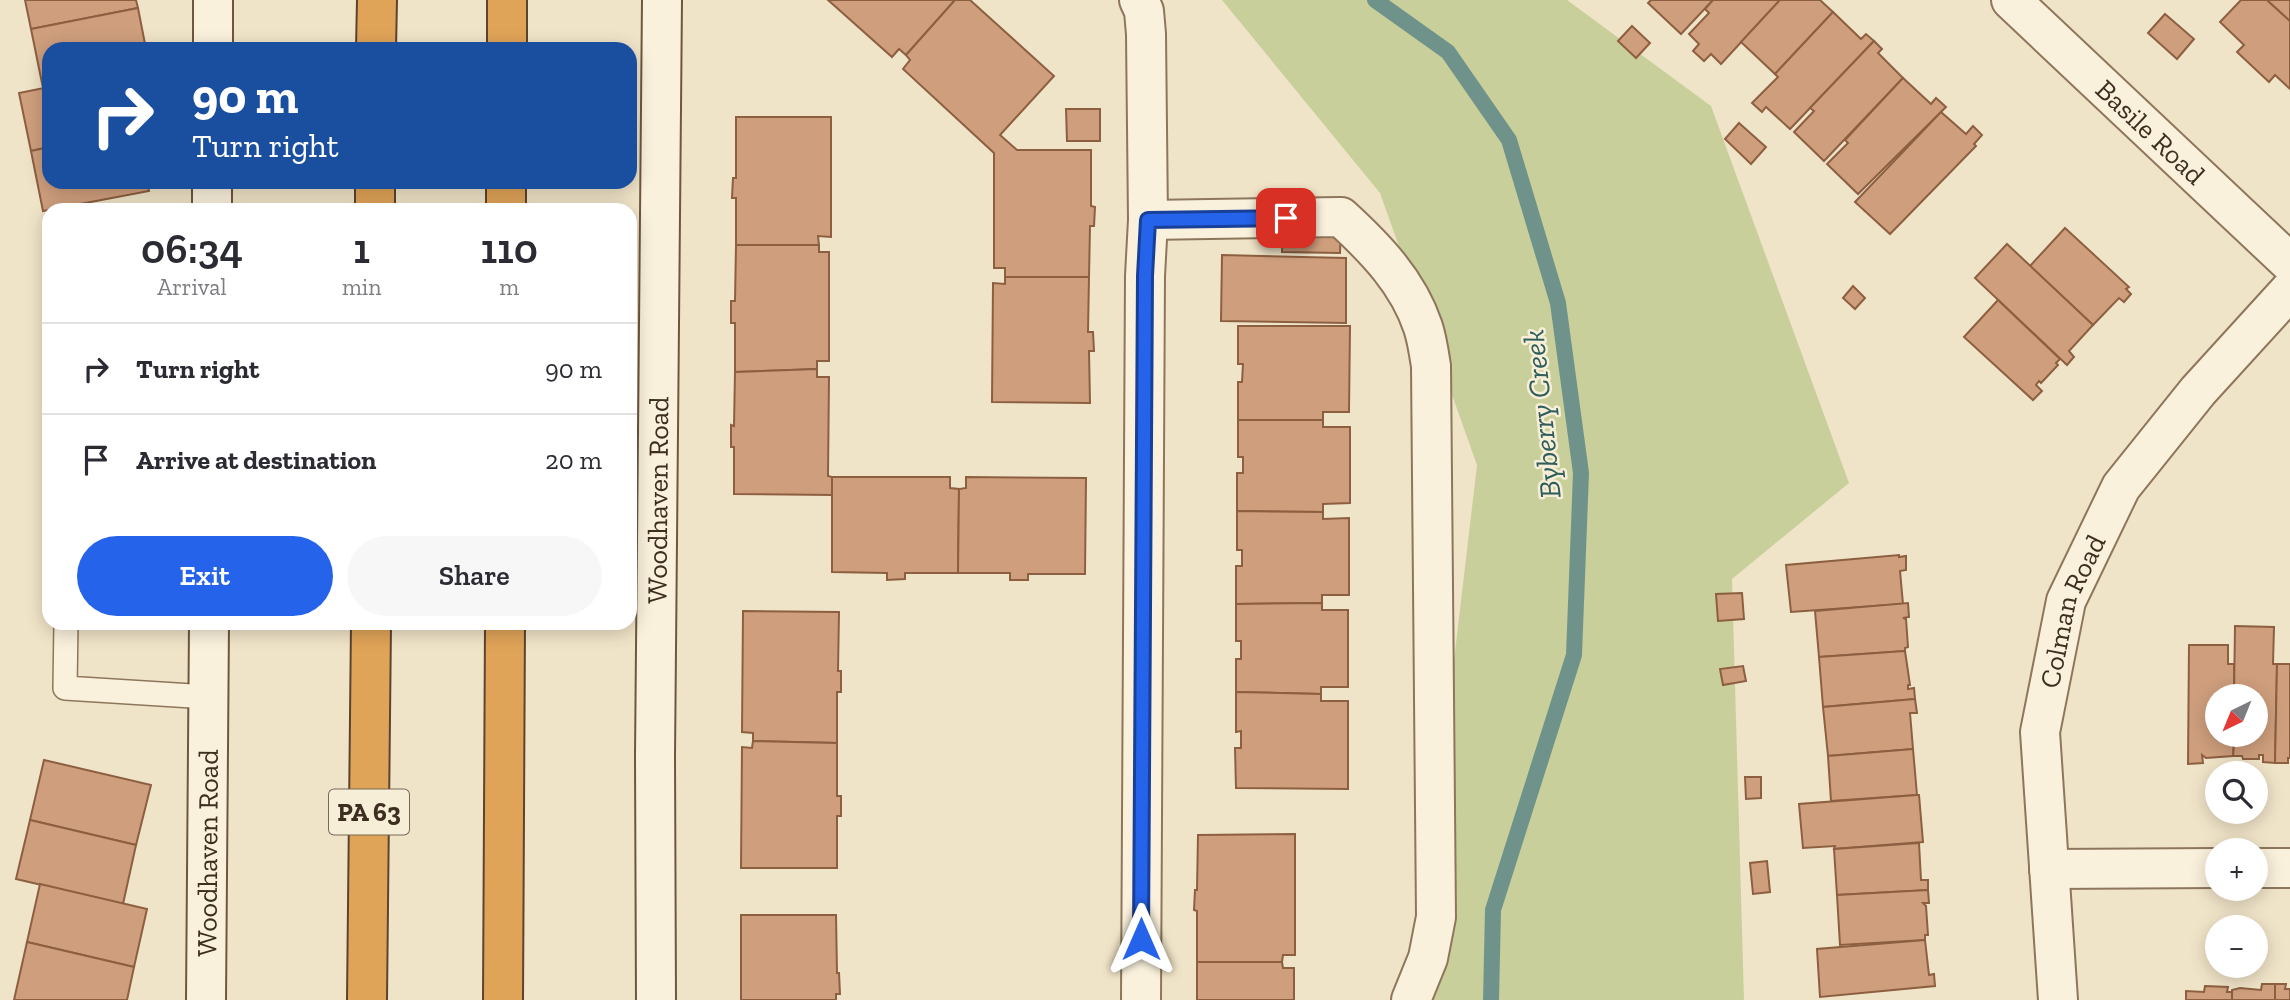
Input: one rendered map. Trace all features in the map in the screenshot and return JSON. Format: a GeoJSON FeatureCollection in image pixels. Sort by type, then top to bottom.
{"type":"FeatureCollection","features":[{"type":"Feature","properties":{"kind":"highway"},"geometry":{"type":"LineString","coordinates":[[376,42],[377,0]]}},
{"type":"Feature","properties":{"kind":"highway"},"geometry":{"type":"LineString","coordinates":[[507,0],[507,42]]}},
{"type":"Feature","properties":{"kind":"highway","name":"PA 63"},"geometry":{"type":"LineString","coordinates":[[367,1000],[371,630]]}},
{"type":"Feature","properties":{"kind":"highway"},"geometry":{"type":"LineString","coordinates":[[503,1000],[505,630]]}},
{"type":"Feature","properties":{"kind":"street"},"geometry":{"type":"LineString","coordinates":[[213,0],[213,42]]}},
{"type":"Feature","properties":{"kind":"street","name":"Woodhaven Road"},"geometry":{"type":"LineString","coordinates":[[656,1000],[655,757],[662,0]]}},
{"type":"Feature","properties":{"kind":"street"},"geometry":{"type":"LineString","coordinates":[[1139,0],[1144,11],[1146,34],[1148,220],[1144,289],[1141,1000]]}},
{"type":"Feature","properties":{"kind":"street","name":"Basile Road"},"geometry":{"type":"LineString","coordinates":[[2011,0],[2290,264]]}},
{"type":"Feature","properties":{"kind":"street"},"geometry":{"type":"LineString","coordinates":[[1148,220],[1341,217],[1374,247],[1402,284],[1423,327],[1431,366],[1436,917],[1428,958],[1411,1000]]}},
{"type":"Feature","properties":{"kind":"street","name":"Colman Road"},"geometry":{"type":"LineString","coordinates":[[2058,1000],[2040,732],[2066,601],[2121,487],[2198,391],[2290,290]]}},
{"type":"Feature","properties":{"kind":"street","name":"Woodhaven Road"},"geometry":{"type":"LineString","coordinates":[[206,1000],[209,630]]}},
{"type":"Feature","properties":{"kind":"street"},"geometry":{"type":"LineString","coordinates":[[2049,869],[2205,868]]}},
{"type":"Feature","properties":{"kind":"street"},"geometry":{"type":"LineString","coordinates":[[2268,868],[2290,868]]}},
{"type":"Feature","properties":{"kind":"lane"},"geometry":{"type":"LineString","coordinates":[[66,630],[65,688],[208,697]]}},
{"type":"Feature","properties":{"kind":"green space"},"geometry":{"type":"Polygon","coordinates":[[[1222,0],[1567,0],[1711,106],[1849,483],[1732,579],[1744,1000],[1414,1000],[1477,465],[1380,193],[1222,0]]]}},
{"type":"Feature","properties":{"kind":"building"},"geometry":{"type":"Polygon","coordinates":[[[25,0],[136,0],[138,8],[31,29],[25,0]]]}},
{"type":"Feature","properties":{"kind":"building"},"geometry":{"type":"Polygon","coordinates":[[[828,0],[955,0],[906,55],[899,49],[892,57],[828,0]]]}},
{"type":"Feature","properties":{"kind":"building"},"geometry":{"type":"Polygon","coordinates":[[[955,0],[970,0],[1054,76],[1000,135],[1017,150],[1091,150],[1091,206],[1095,207],[1094,226],[1090,226],[1089,277],[1005,277],[1005,268],[994,268],[994,153],[903,69],[910,60],[906,55],[955,0]]]}},
{"type":"Feature","properties":{"kind":"building"},"geometry":{"type":"Polygon","coordinates":[[[1651,0],[1713,0],[1681,34],[1648,3],[1651,0]]]}},
{"type":"Feature","properties":{"kind":"building"},"geometry":{"type":"Polygon","coordinates":[[[1713,0],[1780,0],[1721,64],[1711,54],[1704,61],[1693,51],[1699,44],[1689,34],[1709,13],[1705,9],[1713,0]]]}},
{"type":"Feature","properties":{"kind":"building"},"geometry":{"type":"Polygon","coordinates":[[[1780,0],[1820,0],[1833,12],[1775,74],[1741,42],[1780,0]]]}},
{"type":"Feature","properties":{"kind":"building"},"geometry":{"type":"Polygon","coordinates":[[[2241,0],[2267,0],[2290,21],[2290,89],[2275,75],[2269,82],[2237,52],[2244,45],[2220,22],[2241,0]]]}},
{"type":"Feature","properties":{"kind":"building"},"geometry":{"type":"Polygon","coordinates":[[[2267,0],[2290,0],[2290,21],[2267,0]]]}},
{"type":"Feature","properties":{"kind":"building"},"geometry":{"type":"Polygon","coordinates":[[[138,8],[145,42],[42,42],[42,83],[31,29],[138,8]]]}},
{"type":"Feature","properties":{"kind":"building"},"geometry":{"type":"Polygon","coordinates":[[[1833,12],[1861,39],[1866,34],[1874,41],[1790,129],[1766,107],[1762,112],[1752,103],[1778,77],[1775,74],[1833,12]]]}},
{"type":"Feature","properties":{"kind":"building"},"geometry":{"type":"Polygon","coordinates":[[[2165,14],[2194,39],[2177,59],[2148,33],[2165,14]]]}},
{"type":"Feature","properties":{"kind":"building"},"geometry":{"type":"Polygon","coordinates":[[[1632,26],[1650,43],[1636,58],[1618,41],[1632,26]]]}},
{"type":"Feature","properties":{"kind":"building"},"geometry":{"type":"Polygon","coordinates":[[[1874,41],[1882,49],[1878,53],[1903,78],[1824,161],[1794,132],[1814,111],[1810,108],[1874,41]]]}},
{"type":"Feature","properties":{"kind":"building"},"geometry":{"type":"Polygon","coordinates":[[[1903,78],[1931,104],[1936,98],[1946,107],[1858,194],[1827,164],[1848,143],[1845,140],[1903,78]]]}},
{"type":"Feature","properties":{"kind":"building"},"geometry":{"type":"Polygon","coordinates":[[[42,88],[42,149],[31,151],[19,93],[42,88]]]}},
{"type":"Feature","properties":{"kind":"building"},"geometry":{"type":"Polygon","coordinates":[[[1066,109],[1100,109],[1100,141],[1067,141],[1066,109]]]}},
{"type":"Feature","properties":{"kind":"building"},"geometry":{"type":"Polygon","coordinates":[[[1941,112],[1966,134],[1973,126],[1982,135],[1974,144],[1976,146],[1890,234],[1855,202],[1941,112]]]}},
{"type":"Feature","properties":{"kind":"building"},"geometry":{"type":"Polygon","coordinates":[[[736,117],[831,117],[831,237],[818,236],[819,245],[736,245],[736,198],[732,198],[733,178],[736,178],[736,117]]]}},
{"type":"Feature","properties":{"kind":"building"},"geometry":{"type":"Polygon","coordinates":[[[1739,123],[1766,147],[1751,164],[1725,139],[1739,123]]]}},
{"type":"Feature","properties":{"kind":"building"},"geometry":{"type":"Polygon","coordinates":[[[42,149],[42,189],[149,191],[85,203],[42,203],[42,206],[31,151],[42,149]]]}},
{"type":"Feature","properties":{"kind":"building"},"geometry":{"type":"Polygon","coordinates":[[[1283,219],[1341,221],[1340,253],[1282,252],[1283,219]]]}},
{"type":"Feature","properties":{"kind":"building"},"geometry":{"type":"Polygon","coordinates":[[[2065,228],[2129,287],[2126,289],[2131,294],[2124,302],[2119,298],[2093,325],[2030,266],[2065,228]]]}},
{"type":"Feature","properties":{"kind":"building"},"geometry":{"type":"Polygon","coordinates":[[[2007,244],[2093,325],[2069,351],[2074,357],[2067,365],[1975,278],[2007,244]]]}},
{"type":"Feature","properties":{"kind":"building"},"geometry":{"type":"Polygon","coordinates":[[[736,245],[819,245],[819,252],[829,252],[829,361],[817,361],[817,369],[735,372],[735,323],[731,323],[731,301],[735,301],[736,245]]]}},
{"type":"Feature","properties":{"kind":"building"},"geometry":{"type":"Polygon","coordinates":[[[1222,255],[1346,258],[1346,323],[1221,321],[1222,255]]]}},
{"type":"Feature","properties":{"kind":"building"},"geometry":{"type":"Polygon","coordinates":[[[1005,277],[1089,277],[1088,332],[1093,332],[1094,351],[1089,351],[1090,403],[992,402],[993,283],[1005,284],[1005,277]]]}},
{"type":"Feature","properties":{"kind":"building"},"geometry":{"type":"Polygon","coordinates":[[[1853,286],[1865,298],[1855,309],[1843,298],[1853,286]]]}},
{"type":"Feature","properties":{"kind":"building"},"geometry":{"type":"Polygon","coordinates":[[[1998,300],[2060,359],[2056,363],[2058,365],[2036,385],[2042,391],[2033,400],[1964,337],[1998,300]]]}},
{"type":"Feature","properties":{"kind":"building"},"geometry":{"type":"Polygon","coordinates":[[[1238,326],[1350,326],[1349,412],[1323,412],[1323,420],[1238,420],[1238,382],[1242,382],[1243,364],[1238,364],[1238,326]]]}},
{"type":"Feature","properties":{"kind":"building"},"geometry":{"type":"Polygon","coordinates":[[[817,369],[817,377],[829,377],[828,476],[832,477],[832,495],[734,494],[731,425],[734,426],[735,372],[817,369]]]}},
{"type":"Feature","properties":{"kind":"building"},"geometry":{"type":"Polygon","coordinates":[[[1238,420],[1323,420],[1323,427],[1350,427],[1350,503],[1323,504],[1323,512],[1237,511],[1237,473],[1243,473],[1243,457],[1238,457],[1238,420]]]}},
{"type":"Feature","properties":{"kind":"building"},"geometry":{"type":"Polygon","coordinates":[[[832,477],[950,477],[950,488],[959,489],[958,573],[905,573],[905,579],[887,580],[887,573],[832,572],[832,477]]]}},
{"type":"Feature","properties":{"kind":"building"},"geometry":{"type":"Polygon","coordinates":[[[966,477],[1086,478],[1085,574],[1028,574],[1028,580],[1010,580],[1010,573],[958,573],[959,489],[966,488],[966,477]]]}},
{"type":"Feature","properties":{"kind":"building"},"geometry":{"type":"Polygon","coordinates":[[[1237,511],[1323,512],[1323,519],[1349,518],[1349,595],[1322,595],[1322,603],[1236,604],[1236,566],[1242,566],[1242,550],[1237,550],[1237,511]]]}},
{"type":"Feature","properties":{"kind":"building"},"geometry":{"type":"Polygon","coordinates":[[[1906,556],[1906,570],[1900,571],[1903,604],[1791,612],[1786,565],[1906,556]]]}},
{"type":"Feature","properties":{"kind":"building"},"geometry":{"type":"Polygon","coordinates":[[[1742,593],[1744,619],[1718,621],[1716,594],[1742,593]]]}},
{"type":"Feature","properties":{"kind":"building"},"geometry":{"type":"Polygon","coordinates":[[[1322,603],[1322,610],[1348,610],[1348,687],[1321,687],[1321,694],[1236,692],[1236,659],[1241,659],[1241,641],[1236,641],[1236,604],[1322,603]]]}},
{"type":"Feature","properties":{"kind":"building"},"geometry":{"type":"Polygon","coordinates":[[[1908,603],[1909,617],[1903,618],[1906,619],[1908,647],[1905,651],[1819,657],[1815,611],[1908,603]]]}},
{"type":"Feature","properties":{"kind":"building"},"geometry":{"type":"Polygon","coordinates":[[[743,611],[839,612],[838,671],[841,671],[841,692],[837,692],[837,743],[753,741],[753,733],[742,732],[743,611]]]}},
{"type":"Feature","properties":{"kind":"building"},"geometry":{"type":"Polygon","coordinates":[[[2235,626],[2274,627],[2273,664],[2277,664],[2275,763],[2263,761],[2263,755],[2259,755],[2259,759],[2233,756],[2233,747],[2268,747],[2268,684],[2234,684],[2235,626]]]}},
{"type":"Feature","properties":{"kind":"building"},"geometry":{"type":"Polygon","coordinates":[[[2189,645],[2228,645],[2228,664],[2234,664],[2234,684],[2205,684],[2205,747],[2233,747],[2233,756],[2206,758],[2202,755],[2203,763],[2188,764],[2189,645]]]}},
{"type":"Feature","properties":{"kind":"building"},"geometry":{"type":"Polygon","coordinates":[[[1905,651],[1910,685],[1908,689],[1914,688],[1915,699],[1823,707],[1819,657],[1905,651]]]}},
{"type":"Feature","properties":{"kind":"building"},"geometry":{"type":"Polygon","coordinates":[[[2277,664],[2290,664],[2288,763],[2275,763],[2277,664]]]}},
{"type":"Feature","properties":{"kind":"building"},"geometry":{"type":"Polygon","coordinates":[[[1743,666],[1746,681],[1723,685],[1720,669],[1743,666]]]}},
{"type":"Feature","properties":{"kind":"building"},"geometry":{"type":"Polygon","coordinates":[[[1236,692],[1321,694],[1321,701],[1348,701],[1348,789],[1236,788],[1235,748],[1241,748],[1241,731],[1236,732],[1236,692]]]}},
{"type":"Feature","properties":{"kind":"building"},"geometry":{"type":"Polygon","coordinates":[[[1915,699],[1917,713],[1910,713],[1913,749],[1828,756],[1823,707],[1915,699]]]}},
{"type":"Feature","properties":{"kind":"building"},"geometry":{"type":"Polygon","coordinates":[[[753,741],[837,743],[837,796],[841,796],[841,816],[837,816],[837,868],[741,868],[742,747],[752,748],[753,741]]]}},
{"type":"Feature","properties":{"kind":"building"},"geometry":{"type":"Polygon","coordinates":[[[1913,749],[1917,795],[1831,801],[1828,756],[1913,749]]]}},
{"type":"Feature","properties":{"kind":"building"},"geometry":{"type":"Polygon","coordinates":[[[44,760],[151,785],[136,845],[30,820],[44,760]]]}},
{"type":"Feature","properties":{"kind":"building"},"geometry":{"type":"Polygon","coordinates":[[[1745,777],[1761,777],[1761,798],[1746,799],[1745,777]]]}},
{"type":"Feature","properties":{"kind":"building"},"geometry":{"type":"Polygon","coordinates":[[[1919,795],[1923,842],[1834,849],[1835,846],[1803,848],[1799,804],[1919,795]]]}},
{"type":"Feature","properties":{"kind":"building"},"geometry":{"type":"Polygon","coordinates":[[[30,820],[136,845],[123,904],[16,879],[30,820]]]}},
{"type":"Feature","properties":{"kind":"building"},"geometry":{"type":"Polygon","coordinates":[[[1295,834],[1295,955],[1283,955],[1282,962],[1197,962],[1197,911],[1194,910],[1198,835],[1295,834]]]}},
{"type":"Feature","properties":{"kind":"building"},"geometry":{"type":"Polygon","coordinates":[[[1919,843],[1921,880],[1928,880],[1928,890],[1837,895],[1834,849],[1919,843]]]}},
{"type":"Feature","properties":{"kind":"building"},"geometry":{"type":"Polygon","coordinates":[[[1767,861],[1770,892],[1753,894],[1750,863],[1767,861]]]}},
{"type":"Feature","properties":{"kind":"building"},"geometry":{"type":"Polygon","coordinates":[[[40,884],[147,909],[134,967],[27,942],[40,884]]]}},
{"type":"Feature","properties":{"kind":"building"},"geometry":{"type":"Polygon","coordinates":[[[1928,890],[1929,903],[1923,903],[1926,906],[1928,935],[1925,935],[1925,940],[1840,945],[1837,895],[1928,890]]]}},
{"type":"Feature","properties":{"kind":"building"},"geometry":{"type":"Polygon","coordinates":[[[741,915],[836,915],[840,994],[836,994],[836,1000],[741,1000],[741,915]]]}},
{"type":"Feature","properties":{"kind":"building"},"geometry":{"type":"Polygon","coordinates":[[[1925,940],[1929,975],[1934,974],[1935,986],[1820,997],[1817,949],[1925,940]]]}},
{"type":"Feature","properties":{"kind":"building"},"geometry":{"type":"Polygon","coordinates":[[[27,942],[134,967],[127,1000],[14,1000],[27,942]]]}},
{"type":"Feature","properties":{"kind":"building"},"geometry":{"type":"Polygon","coordinates":[[[1197,962],[1282,962],[1283,968],[1294,968],[1294,1000],[1197,1000],[1197,962]]]}},
{"type":"Feature","properties":{"kind":"building"},"geometry":{"type":"Polygon","coordinates":[[[2262,984],[2275,984],[2275,1000],[2232,1000],[2232,990],[2261,990],[2262,984]]]}},
{"type":"Feature","properties":{"kind":"building"},"geometry":{"type":"Polygon","coordinates":[[[2275,984],[2286,984],[2285,989],[2290,989],[2290,1000],[2275,1000],[2275,984]]]}},
{"type":"Feature","properties":{"kind":"building"},"geometry":{"type":"Polygon","coordinates":[[[2205,986],[2228,987],[2227,992],[2232,992],[2232,1000],[2186,1000],[2186,991],[2204,992],[2205,986]]]}},
{"type":"Feature","properties":{"kind":"waterway","name":"Byberry Creek"},"geometry":{"type":"LineString","coordinates":[[1375,0],[1448,52],[1509,140],[1558,303],[1581,473],[1574,655],[1493,910],[1491,1000]]}},
{"type":"Feature","properties":{"kind":"route"},"geometry":{"type":"LineString","coordinates":[[1141,939],[1145,276],[1148,220],[1286,218]]}}]}
